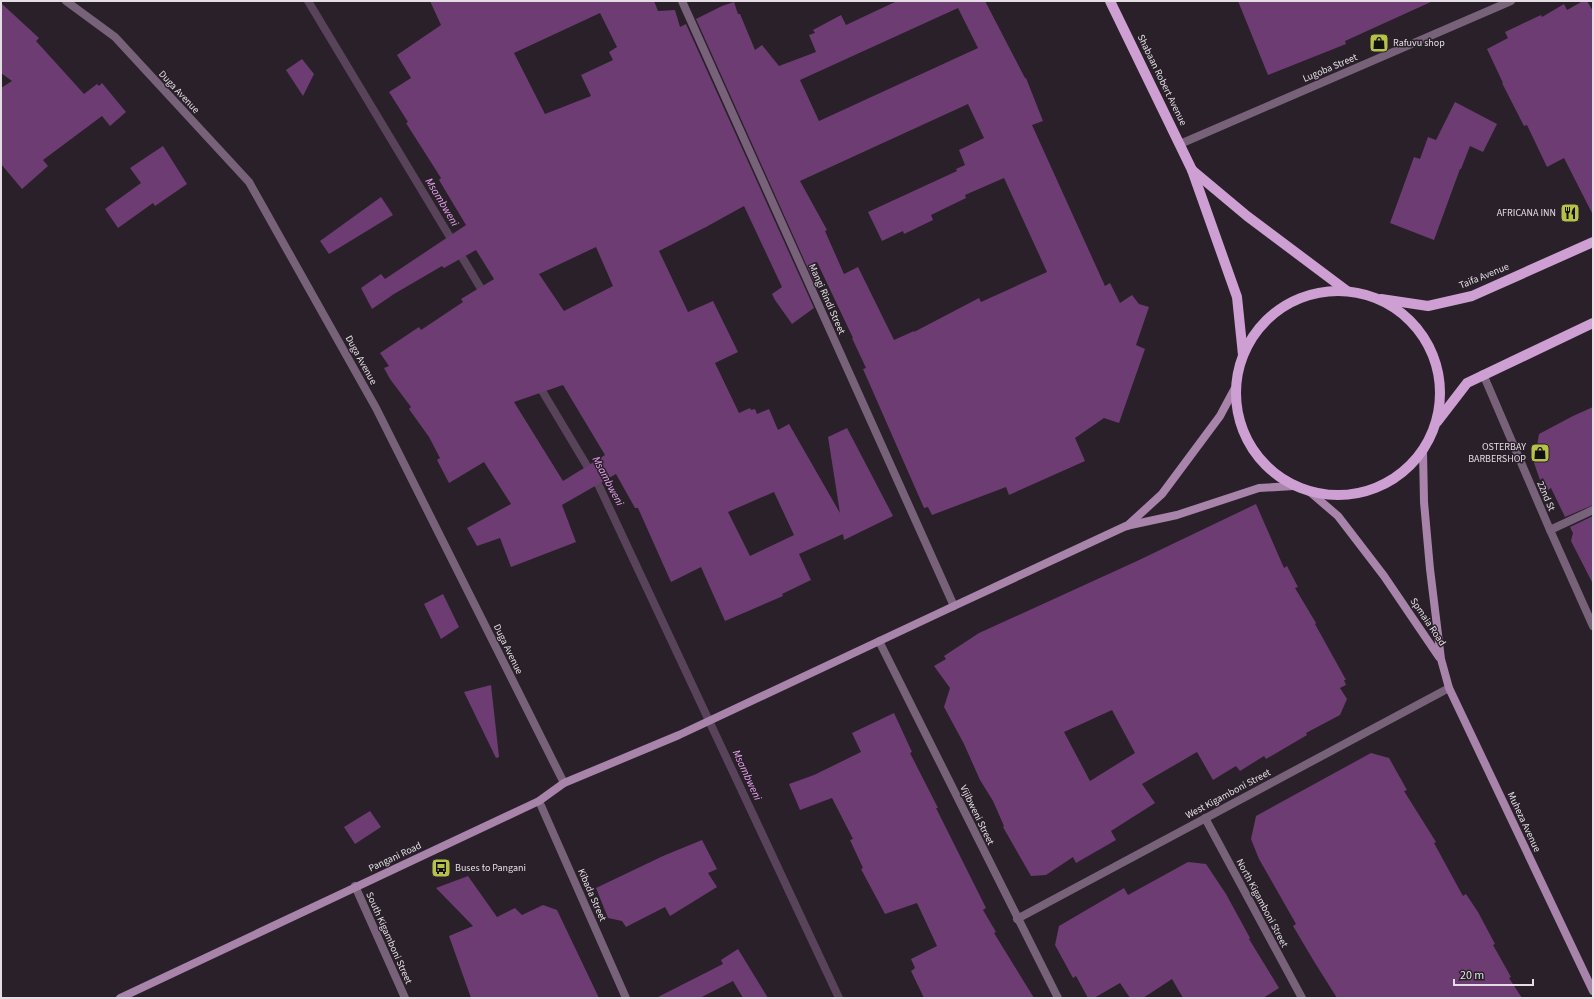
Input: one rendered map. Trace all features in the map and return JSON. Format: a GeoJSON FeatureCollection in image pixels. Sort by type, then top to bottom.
{"type":"FeatureCollection","features":[{"type":"Feature","properties":{"kind":"main road","name":"Shabaan Robert Avenue"},"geometry":{"type":"LineString","coordinates":[[1110,1],[1192,170],[1237,297],[1243,355]]}},
{"type":"Feature","properties":{"kind":"main road"},"geometry":{"type":"LineString","coordinates":[[1192,170],[1247,216],[1347,291]]}},
{"type":"Feature","properties":{"kind":"main road","name":"Taifa Avenue"},"geometry":{"type":"LineString","coordinates":[[1377,299],[1428,306],[1472,296],[1593,242]]}},
{"type":"Feature","properties":{"kind":"main road"},"geometry":{"type":"LineString","coordinates":[[1126,526],[1162,494],[1220,416],[1235,388],[1243,355],[1259,326],[1284,305],[1314,293],[1347,291],[1377,299],[1403,314],[1423,337],[1436,364],[1440,394],[1436,424]]}},
{"type":"Feature","properties":{"kind":"main road"},"geometry":{"type":"LineString","coordinates":[[1235,388],[1238,418],[1250,446],[1269,468],[1294,486],[1310,492],[1342,496],[1373,489],[1401,474],[1423,451],[1436,424],[1467,383],[1483,374],[1593,323]]}},
{"type":"Feature","properties":{"kind":"main road","name":"Spmaia Road"},"geometry":{"type":"LineString","coordinates":[[1423,451],[1424,502],[1441,659]]}},
{"type":"Feature","properties":{"kind":"main road"},"geometry":{"type":"LineString","coordinates":[[1126,526],[1177,515],[1258,488],[1294,486]]}},
{"type":"Feature","properties":{"kind":"main road","name":"Spmaia Road"},"geometry":{"type":"LineString","coordinates":[[1310,492],[1338,516],[1384,576],[1441,659]]}},
{"type":"Feature","properties":{"kind":"main road","name":"Pangani Road"},"geometry":{"type":"LineString","coordinates":[[120,998],[355,886],[539,801],[564,783],[679,735],[1126,526]]}},
{"type":"Feature","properties":{"kind":"main road","name":"Muheza Avenue"},"geometry":{"type":"LineString","coordinates":[[1441,659],[1449,688],[1593,991]]}},
{"type":"Feature","properties":{"kind":"street","name":"Duga Avenue"},"geometry":{"type":"LineString","coordinates":[[66,1],[115,37],[249,182],[376,408],[564,783]]}},
{"type":"Feature","properties":{"kind":"street","name":"Mangi Rindi Street"},"geometry":{"type":"LineString","coordinates":[[682,1],[954,606]]}},
{"type":"Feature","properties":{"kind":"street","name":"Lugoba Street"},"geometry":{"type":"LineString","coordinates":[[1180,144],[1511,1]]}},
{"type":"Feature","properties":{"kind":"street","name":"22nd St"},"geometry":{"type":"LineString","coordinates":[[1483,374],[1593,626]]}},
{"type":"Feature","properties":{"kind":"street"},"geometry":{"type":"LineString","coordinates":[[1550,530],[1593,510]]}},
{"type":"Feature","properties":{"kind":"street","name":"Vijibweni Street"},"geometry":{"type":"LineString","coordinates":[[879,641],[1017,919],[1058,998]]}},
{"type":"Feature","properties":{"kind":"street","name":"West Kigamboni Street"},"geometry":{"type":"LineString","coordinates":[[1017,919],[1449,688]]}},
{"type":"Feature","properties":{"kind":"street","name":"Kibada Street"},"geometry":{"type":"LineString","coordinates":[[539,801],[626,998]]}},
{"type":"Feature","properties":{"kind":"street","name":"North Kigamboni Street"},"geometry":{"type":"LineString","coordinates":[[1205,818],[1302,998]]}},
{"type":"Feature","properties":{"kind":"street","name":"South Kigamboni Street"},"geometry":{"type":"LineString","coordinates":[[355,886],[405,998]]}},
{"type":"Feature","properties":{"kind":"building"},"geometry":{"type":"Polygon","coordinates":[[[430,1],[654,1],[658,11],[675,10],[680,27],[686,24],[814,308],[792,324],[775,300],[772,294],[782,287],[744,206],[659,251],[688,312],[713,301],[738,352],[715,363],[739,413],[750,408],[751,410],[755,409],[757,414],[769,409],[778,430],[789,424],[840,513],[828,437],[847,428],[893,516],[844,540],[843,534],[799,554],[811,580],[782,594],[783,596],[725,621],[701,567],[671,582],[638,508],[635,508],[616,474],[562,505],[576,542],[511,567],[500,538],[477,546],[467,528],[511,504],[484,462],[449,483],[437,460],[440,458],[429,437],[409,409],[411,407],[390,379],[384,368],[389,366],[380,353],[419,327],[421,330],[463,302],[461,299],[494,279],[476,250],[444,268],[442,266],[394,294],[372,309],[361,288],[381,274],[385,279],[466,225],[439,180],[441,178],[406,123],[408,122],[389,92],[411,78],[397,55],[441,25],[430,1]],[[600,13],[514,53],[545,114],[591,96],[581,75],[613,60],[609,52],[617,47],[600,13]],[[596,247],[539,274],[564,311],[613,286],[596,247]],[[563,385],[514,402],[563,481],[605,455],[563,385]],[[774,492],[728,512],[750,556],[794,535],[774,492]]]}},
{"type":"Feature","properties":{"kind":"building"},"geometry":{"type":"Polygon","coordinates":[[[897,1],[985,1],[1026,78],[1043,121],[1032,125],[1105,286],[1110,283],[1120,303],[1132,295],[1139,304],[1149,307],[1136,345],[1145,349],[1119,423],[1104,418],[1075,438],[1085,461],[1009,495],[1006,487],[932,515],[928,507],[924,508],[863,369],[866,368],[853,338],[817,262],[811,264],[814,282],[696,19],[722,6],[734,2],[755,50],[762,45],[779,66],[816,52],[809,35],[815,33],[813,30],[841,15],[846,25],[897,1]],[[958,8],[800,80],[819,121],[978,48],[958,8]],[[968,104],[800,181],[827,230],[825,231],[844,274],[858,267],[894,340],[914,332],[979,298],[981,302],[1047,272],[1004,178],[965,195],[966,198],[931,215],[933,220],[904,234],[903,231],[882,241],[868,212],[957,171],[956,169],[965,165],[959,150],[984,138],[968,104]]]}},
{"type":"Feature","properties":{"kind":"building"},"geometry":{"type":"Polygon","coordinates":[[[1238,1],[1433,1],[1345,41],[1346,44],[1268,75],[1238,1]]]}},
{"type":"Feature","properties":{"kind":"building"},"geometry":{"type":"Polygon","coordinates":[[[1583,1],[1587,1],[1593,11],[1593,215],[1564,158],[1547,167],[1527,125],[1524,126],[1502,83],[1487,49],[1508,38],[1505,32],[1541,15],[1542,17],[1564,4],[1567,10],[1583,1]]]}},
{"type":"Feature","properties":{"kind":"building"},"geometry":{"type":"Polygon","coordinates":[[[1,3],[39,38],[36,41],[84,94],[97,84],[99,86],[102,83],[126,112],[110,126],[102,116],[43,160],[48,166],[22,189],[1,164],[1,88],[12,81],[1,73],[1,3]]]}},
{"type":"Feature","properties":{"kind":"building"},"geometry":{"type":"Polygon","coordinates":[[[302,59],[314,74],[303,96],[286,70],[302,59]]]}},
{"type":"Feature","properties":{"kind":"building"},"geometry":{"type":"Polygon","coordinates":[[[1455,102],[1497,124],[1483,152],[1470,146],[1434,240],[1390,223],[1414,157],[1420,159],[1428,137],[1436,140],[1455,102]]]}},
{"type":"Feature","properties":{"kind":"building"},"geometry":{"type":"Polygon","coordinates":[[[163,146],[187,184],[155,206],[153,203],[118,228],[105,209],[141,183],[130,168],[163,146]]]}},
{"type":"Feature","properties":{"kind":"building"},"geometry":{"type":"Polygon","coordinates":[[[381,197],[393,215],[329,254],[320,241],[381,197]]]}},
{"type":"Feature","properties":{"kind":"building"},"geometry":{"type":"Polygon","coordinates":[[[1593,407],[1593,505],[1565,517],[1551,488],[1548,490],[1543,478],[1540,480],[1534,463],[1539,434],[1593,407]]]}},
{"type":"Feature","properties":{"kind":"building"},"geometry":{"type":"Polygon","coordinates":[[[1256,504],[1284,568],[1287,566],[1298,587],[1295,588],[1316,623],[1315,624],[1346,680],[1344,680],[1346,685],[1340,688],[1347,699],[1340,715],[1306,733],[1307,735],[1266,759],[1264,756],[1240,771],[1236,766],[1213,780],[1197,752],[1142,784],[1155,803],[1111,831],[1116,840],[1076,863],[1073,857],[1046,875],[1031,876],[1003,827],[1004,826],[993,801],[980,780],[964,744],[944,707],[950,688],[934,666],[946,659],[944,656],[979,633],[1137,561],[1256,504]],[[1112,710],[1064,732],[1090,781],[1135,753],[1112,710]]]}},
{"type":"Feature","properties":{"kind":"building"},"geometry":{"type":"Polygon","coordinates":[[[1593,516],[1593,584],[1571,541],[1573,533],[1570,527],[1593,516]]]}},
{"type":"Feature","properties":{"kind":"building"},"geometry":{"type":"Polygon","coordinates":[[[443,594],[459,627],[441,639],[424,604],[443,594]]]}},
{"type":"Feature","properties":{"kind":"building"},"geometry":{"type":"Polygon","coordinates":[[[491,685],[499,757],[496,758],[464,692],[491,685]]]}},
{"type":"Feature","properties":{"kind":"building"},"geometry":{"type":"Polygon","coordinates":[[[894,713],[912,752],[910,753],[986,908],[983,910],[996,932],[994,933],[1034,998],[924,998],[911,971],[915,968],[911,959],[937,946],[917,903],[885,914],[861,869],[863,868],[850,840],[853,839],[832,798],[800,810],[789,784],[814,775],[861,752],[852,733],[894,713]]]}},
{"type":"Feature","properties":{"kind":"building"},"geometry":{"type":"Polygon","coordinates":[[[1371,753],[1389,758],[1407,790],[1404,791],[1436,842],[1434,843],[1463,896],[1466,894],[1478,912],[1495,944],[1493,945],[1511,977],[1509,978],[1522,998],[1337,998],[1315,963],[1293,926],[1296,924],[1259,859],[1251,839],[1256,816],[1371,753]]]}},
{"type":"Feature","properties":{"kind":"building"},"geometry":{"type":"Polygon","coordinates":[[[370,811],[381,827],[355,844],[344,827],[370,811]]]}},
{"type":"Feature","properties":{"kind":"building"},"geometry":{"type":"Polygon","coordinates":[[[702,840],[717,869],[708,873],[717,887],[670,916],[665,907],[626,927],[622,921],[608,918],[596,888],[663,856],[702,840]]]}},
{"type":"Feature","properties":{"kind":"building"},"geometry":{"type":"Polygon","coordinates":[[[1188,862],[1206,864],[1226,894],[1250,938],[1249,939],[1279,988],[1263,998],[1183,998],[1172,979],[1143,998],[1130,998],[1120,983],[1094,998],[1088,998],[1076,976],[1073,978],[1055,945],[1059,926],[1124,888],[1128,895],[1188,862]]]}},
{"type":"Feature","properties":{"kind":"building"},"geometry":{"type":"Polygon","coordinates":[[[468,876],[497,917],[515,908],[522,915],[543,905],[557,910],[599,998],[471,998],[449,936],[473,926],[436,888],[468,876]]]}},
{"type":"Feature","properties":{"kind":"building"},"geometry":{"type":"Polygon","coordinates":[[[738,949],[768,998],[743,998],[733,981],[700,998],[656,998],[723,964],[721,960],[738,949]]]}},
{"type":"Feature","properties":{"kind":"waterway","name":"Msambweni"},"geometry":{"type":"LineString","coordinates":[[308,1],[486,297]]}},
{"type":"Feature","properties":{"kind":"waterway","name":"Msambweni"},"geometry":{"type":"LineString","coordinates":[[538,384],[599,486],[839,998]]}},
{"type":"Feature","properties":{"kind":"place","name":"Rafuvu shop"},"geometry":{"type":"Point","coordinates":[1379,43]}},
{"type":"Feature","properties":{"kind":"place","name":"AFRICANA INN"},"geometry":{"type":"Point","coordinates":[1570,213]}},
{"type":"Feature","properties":{"kind":"place","name":"OSTERBAY BARBERSHOP"},"geometry":{"type":"Point","coordinates":[1540,453]}},
{"type":"Feature","properties":{"kind":"place","name":"Buses to Pangani"},"geometry":{"type":"Point","coordinates":[441,868]}}]}
